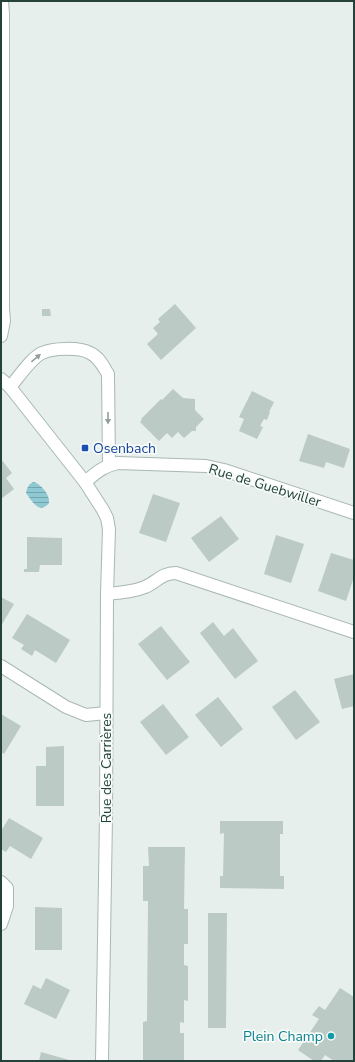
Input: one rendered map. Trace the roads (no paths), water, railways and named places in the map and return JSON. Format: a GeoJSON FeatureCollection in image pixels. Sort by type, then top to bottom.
{"type":"FeatureCollection","features":[{"type":"Feature","properties":{"kind":"street"},"geometry":{"type":"LineString","coordinates":[[1,336],[4,321],[2,311],[2,1]]}},
{"type":"Feature","properties":{"kind":"street"},"geometry":{"type":"LineString","coordinates":[[10,387],[30,363],[41,353],[59,349],[74,348],[90,352],[100,361],[108,374],[109,465]]}},
{"type":"Feature","properties":{"kind":"street","name":"Rue des Carrières"},"geometry":{"type":"LineString","coordinates":[[1,379],[10,387],[85,482],[104,510],[107,518],[106,817],[102,1061]]}},
{"type":"Feature","properties":{"kind":"street","name":"Rue de Guebwiller"},"geometry":{"type":"LineString","coordinates":[[85,482],[100,470],[109,465],[118,463],[206,466],[224,470],[354,513]]}},
{"type":"Feature","properties":{"kind":"street"},"geometry":{"type":"LineString","coordinates":[[107,594],[143,588],[169,573],[176,573],[354,632]]}},
{"type":"Feature","properties":{"kind":"street"},"geometry":{"type":"LineString","coordinates":[[1,666],[66,707],[86,715],[106,714]]}},
{"type":"Feature","properties":{"kind":"street"},"geometry":{"type":"LineString","coordinates":[[1,882],[7,888],[7,906],[1,924]]}},
{"type":"Feature","properties":{"kind":"water"},"geometry":{"type":"Polygon","coordinates":[[[34,482],[40,485],[45,491],[49,500],[49,503],[42,508],[36,506],[26,493],[28,486],[34,482]]]}},
{"type":"Feature","properties":{"kind":"place","name":"Osenbach"},"geometry":{"type":"Point","coordinates":[85,448]}},
{"type":"Feature","properties":{"kind":"place","name":"Plein Champ"},"geometry":{"type":"Point","coordinates":[331,1036]}}]}
